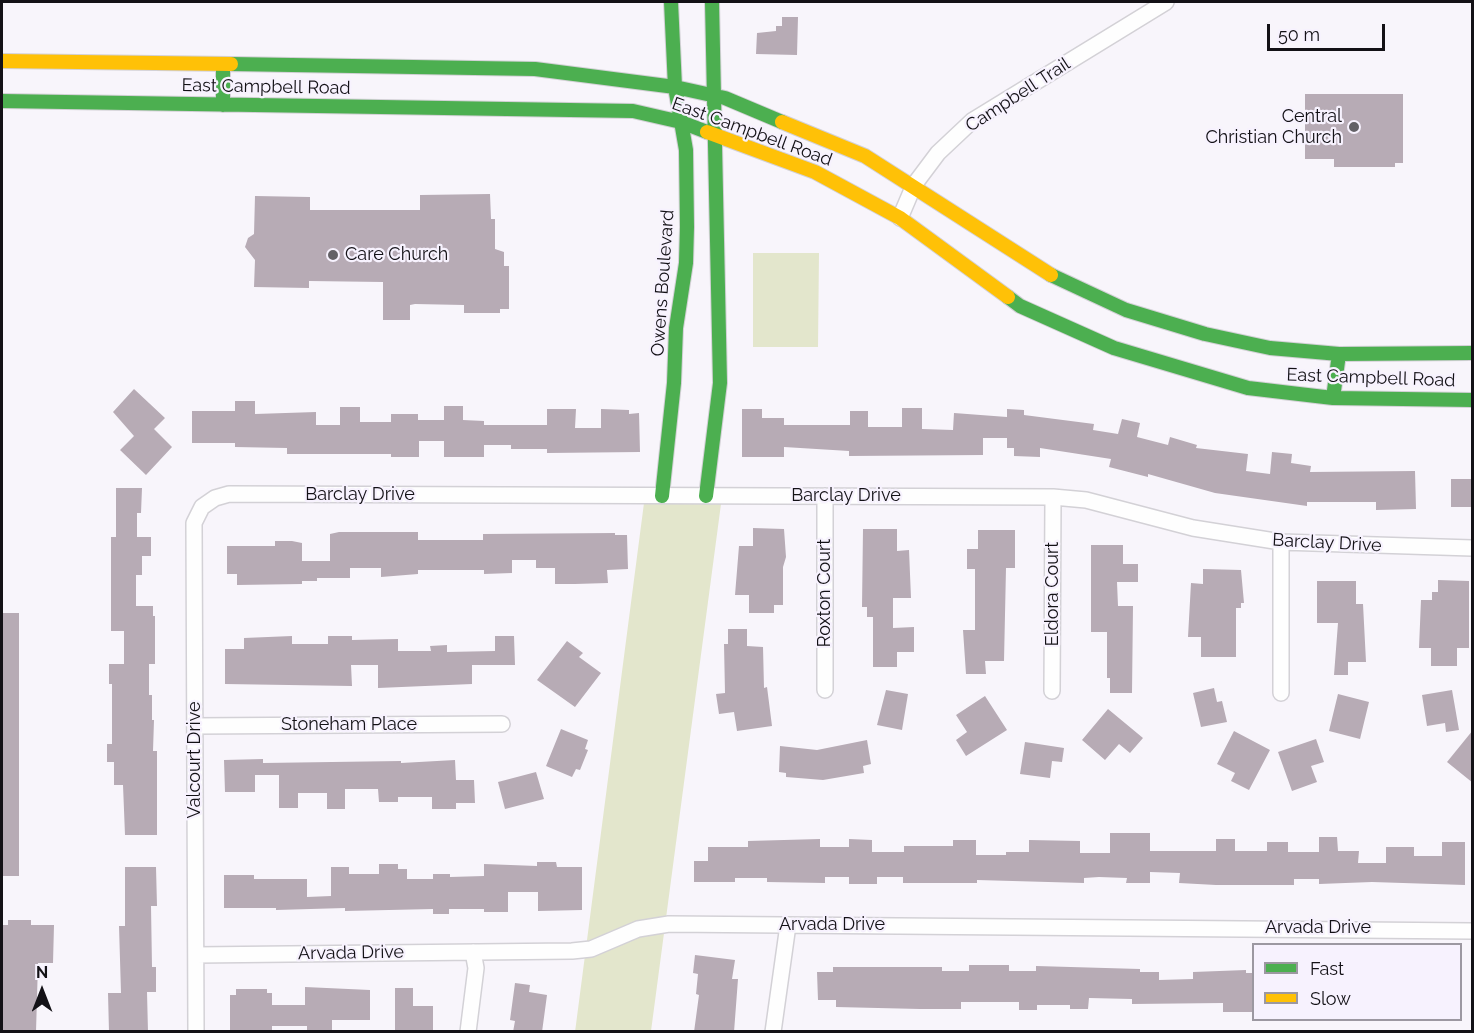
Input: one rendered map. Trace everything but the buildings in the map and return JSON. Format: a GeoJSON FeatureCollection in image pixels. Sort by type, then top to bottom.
{"type":"FeatureCollection","features":[{"type":"Feature","properties":{"kind":"main road","name":"Owens Boulevard"},"geometry":{"type":"LineString","coordinates":[[662,496],[674,383],[676,328],[686,263],[686,150],[675,87],[671,2]]}},
{"type":"Feature","properties":{"kind":"main road"},"geometry":{"type":"LineString","coordinates":[[706,496],[720,383],[712,2]]}},
{"type":"Feature","properties":{"kind":"main road","name":"East Campbell Road"},"geometry":{"type":"LineString","coordinates":[[2,61],[534,69],[675,87],[713,95],[791,124],[865,156],[914,185],[1040,270],[1126,310],[1226,339],[1270,348],[1339,354],[1473,353]]}},
{"type":"Feature","properties":{"kind":"main road"},"geometry":{"type":"LineString","coordinates":[[223,64],[223,105]]}},
{"type":"Feature","properties":{"kind":"main road","name":"East Campbell Road"},"geometry":{"type":"LineString","coordinates":[[2,101],[633,111],[681,122],[815,172],[900,218],[1020,306],[1114,348],[1248,388],[1333,398],[1473,400]]}},
{"type":"Feature","properties":{"kind":"main road"},"geometry":{"type":"LineString","coordinates":[[1333,398],[1339,354]]}},
{"type":"Feature","properties":{"kind":"street","name":"Campbell Trail"},"geometry":{"type":"LineString","coordinates":[[900,218],[914,185],[938,153],[972,120],[1166,2]]}},
{"type":"Feature","properties":{"kind":"street","name":"Barclay Drive"},"geometry":{"type":"LineString","coordinates":[[215,498],[229,494],[1053,497],[1086,500],[1193,528],[1281,542],[1473,548]]}},
{"type":"Feature","properties":{"kind":"street","name":"Roxton Court"},"geometry":{"type":"LineString","coordinates":[[825,496],[825,690]]}},
{"type":"Feature","properties":{"kind":"street","name":"Eldora Court"},"geometry":{"type":"LineString","coordinates":[[1052,691],[1053,497]]}},
{"type":"Feature","properties":{"kind":"street","name":"Valcourt Drive"},"geometry":{"type":"LineString","coordinates":[[196,1032],[194,523],[202,507],[215,498]]}},
{"type":"Feature","properties":{"kind":"street"},"geometry":{"type":"LineString","coordinates":[[1281,542],[1281,693]]}},
{"type":"Feature","properties":{"kind":"street","name":"Stoneham Place"},"geometry":{"type":"LineString","coordinates":[[195,726],[502,724]]}},
{"type":"Feature","properties":{"kind":"street","name":"Arvada Drive"},"geometry":{"type":"LineString","coordinates":[[196,956],[572,951],[591,949],[638,929],[655,925],[1473,931]]}},
{"type":"Feature","properties":{"kind":"street"},"geometry":{"type":"LineString","coordinates":[[773,1032],[788,925]]}},
{"type":"Feature","properties":{"kind":"street"},"geometry":{"type":"LineString","coordinates":[[468,1032],[476,968],[473,952]]}},
{"type":"Feature","properties":{"kind":"green space"},"geometry":{"type":"Polygon","coordinates":[[[753,253],[819,253],[818,347],[753,347],[753,253]]]}},
{"type":"Feature","properties":{"kind":"green space"},"geometry":{"type":"Polygon","coordinates":[[[644,503],[721,504],[651,1031],[575,1032],[644,503]]]}},
{"type":"Feature","properties":{"kind":"traffic: fast"},"geometry":{"type":"LineString","coordinates":[[662,496],[674,383],[676,328],[686,263],[687,227],[686,150],[675,87],[671,2]]}},
{"type":"Feature","properties":{"kind":"traffic: fast"},"geometry":{"type":"LineString","coordinates":[[706,496],[720,383],[712,2]]}},
{"type":"Feature","properties":{"kind":"traffic: fast"},"geometry":{"type":"LineString","coordinates":[[223,64],[223,105]]}},
{"type":"Feature","properties":{"kind":"traffic: fast"},"geometry":{"type":"LineString","coordinates":[[231,64],[535,69],[675,87],[725,98],[782,122]]}},
{"type":"Feature","properties":{"kind":"traffic: fast"},"geometry":{"type":"LineString","coordinates":[[2,101],[633,111],[681,122],[707,132]]}},
{"type":"Feature","properties":{"kind":"traffic: fast"},"geometry":{"type":"LineString","coordinates":[[1051,275],[1126,310],[1205,334],[1270,348],[1339,354],[1472,353]]}},
{"type":"Feature","properties":{"kind":"traffic: fast"},"geometry":{"type":"LineString","coordinates":[[1008,297],[1020,306],[1114,348],[1248,388],[1333,398],[1472,400]]}},
{"type":"Feature","properties":{"kind":"traffic: fast"},"geometry":{"type":"LineString","coordinates":[[1333,398],[1339,354]]}},
{"type":"Feature","properties":{"kind":"traffic: slow"},"geometry":{"type":"LineString","coordinates":[[2,61],[231,64]]}},
{"type":"Feature","properties":{"kind":"traffic: slow"},"geometry":{"type":"LineString","coordinates":[[782,122],[865,156],[1051,275]]}},
{"type":"Feature","properties":{"kind":"traffic: slow"},"geometry":{"type":"LineString","coordinates":[[707,132],[815,172],[900,218],[1008,297]]}},
{"type":"Feature","properties":{"kind":"place","name":"Central Christian Church"},"geometry":{"type":"Point","coordinates":[1354,127]}},
{"type":"Feature","properties":{"kind":"place","name":"Care Church"},"geometry":{"type":"Point","coordinates":[333,255]}}]}
